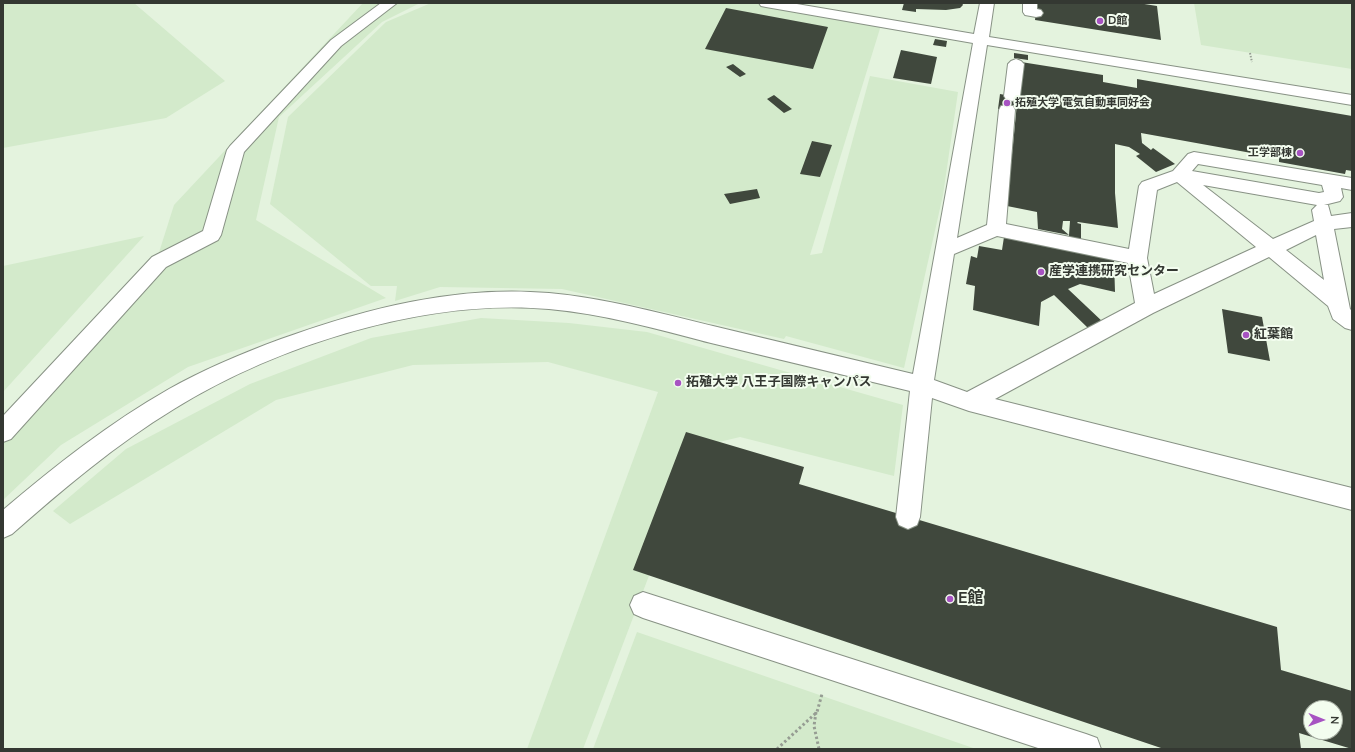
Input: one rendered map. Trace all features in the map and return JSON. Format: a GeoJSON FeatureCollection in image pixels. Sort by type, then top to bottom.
{"type":"FeatureCollection","features":[{"type":"Feature","properties":{"kind":"lane"},"geometry":{"type":"LineString","coordinates":[[3,432],[159,262],[211,234],[236,150],[336,43],[390,3]]}},
{"type":"Feature","properties":{"kind":"lane"},"geometry":{"type":"LineString","coordinates":[[766,3],[982,40],[1352,100]]}},
{"type":"Feature","properties":{"kind":"lane"},"geometry":{"type":"LineString","coordinates":[[908,517],[922,385],[982,40],[987,3]]}},
{"type":"Feature","properties":{"kind":"lane"},"geometry":{"type":"LineString","coordinates":[[996,229],[1009,103],[1016,64]]}},
{"type":"Feature","properties":{"kind":"lane"},"geometry":{"type":"LineString","coordinates":[[1146,307],[1137,258],[1148,186],[1179,175],[1194,158],[1352,184]]}},
{"type":"Feature","properties":{"kind":"lane"},"geometry":{"type":"LineString","coordinates":[[1179,175],[1319,199],[1334,197],[1330,180]]}},
{"type":"Feature","properties":{"kind":"lane"},"geometry":{"type":"LineString","coordinates":[[1179,175],[1338,302]]}},
{"type":"Feature","properties":{"kind":"lane"},"geometry":{"type":"LineString","coordinates":[[1319,199],[1340,313],[1352,322]]}},
{"type":"Feature","properties":{"kind":"lane"},"geometry":{"type":"LineString","coordinates":[[969,402],[1146,307],[1323,224],[1352,220]]}},
{"type":"Feature","properties":{"kind":"lane"},"geometry":{"type":"LineString","coordinates":[[946,250],[996,229],[1137,258]]}},
{"type":"Feature","properties":{"kind":"lane"},"geometry":{"type":"LineString","coordinates":[[3,526],[45,489],[107,441],[166,402],[227,369],[334,328],[430,305],[488,299],[548,301],[624,313],[922,385],[969,402],[1352,499]]}},
{"type":"Feature","properties":{"kind":"lane"},"geometry":{"type":"LineString","coordinates":[[643,605],[1086,749]]}},
{"type":"Feature","properties":{"kind":"path"},"geometry":{"type":"LineString","coordinates":[[819,749],[814,726],[830,666]]}},
{"type":"Feature","properties":{"kind":"path"},"geometry":{"type":"LineString","coordinates":[[776,749],[817,712]]}},
{"type":"Feature","properties":{"kind":"shaded area"},"geometry":{"type":"Polygon","coordinates":[[[3,3],[134,3],[225,81],[166,118],[3,148],[3,3]]]}},
{"type":"Feature","properties":{"kind":"shaded area","name":"拓殖大学 八王子国際キャンパス"},"geometry":{"type":"Polygon","coordinates":[[[78,3],[1352,3],[1352,749],[3,749],[3,58],[78,3]]]}},
{"type":"Feature","properties":{"kind":"shaded area"},"geometry":{"type":"Polygon","coordinates":[[[363,3],[420,3],[382,22],[279,117],[256,220],[386,298],[188,367],[61,445],[3,500],[3,433],[149,284],[174,205],[363,3]]]}},
{"type":"Feature","properties":{"kind":"shaded area"},"geometry":{"type":"Polygon","coordinates":[[[431,3],[752,3],[882,22],[810,255],[822,253],[870,76],[958,92],[943,195],[904,368],[786,336],[784,339],[562,289],[440,287],[395,301],[397,286],[371,286],[270,204],[288,117],[386,22],[431,3]]]}},
{"type":"Feature","properties":{"kind":"shaded area"},"geometry":{"type":"Polygon","coordinates":[[[1194,3],[1352,3],[1352,69],[1201,45],[1194,3]]]}},
{"type":"Feature","properties":{"kind":"shaded area"},"geometry":{"type":"Polygon","coordinates":[[[144,236],[3,392],[3,266],[144,236]]]}},
{"type":"Feature","properties":{"kind":"shaded area"},"geometry":{"type":"Polygon","coordinates":[[[481,318],[569,323],[647,332],[903,405],[894,476],[740,437],[698,447],[583,749],[527,749],[658,392],[548,362],[413,365],[276,400],[70,524],[53,511],[126,449],[250,384],[371,338],[481,318]]]}},
{"type":"Feature","properties":{"kind":"shaded area"},"geometry":{"type":"Polygon","coordinates":[[[637,632],[976,749],[593,749],[637,632]]]}},
{"type":"Feature","properties":{"kind":"building"},"geometry":{"type":"Polygon","coordinates":[[[904,3],[962,3],[963,5],[960,8],[946,10],[916,9],[916,12],[902,10],[904,3]]]}},
{"type":"Feature","properties":{"kind":"building","name":"D館"},"geometry":{"type":"Polygon","coordinates":[[[1037,3],[1138,3],[1157,6],[1161,40],[1035,20],[1037,3]]]}},
{"type":"Feature","properties":{"kind":"building"},"geometry":{"type":"Polygon","coordinates":[[[726,8],[828,27],[813,69],[705,49],[726,8]]]}},
{"type":"Feature","properties":{"kind":"building"},"geometry":{"type":"Polygon","coordinates":[[[935,39],[947,41],[946,47],[933,45],[935,39]]]}},
{"type":"Feature","properties":{"kind":"building"},"geometry":{"type":"Polygon","coordinates":[[[901,50],[937,57],[931,84],[893,78],[901,50]]]}},
{"type":"Feature","properties":{"kind":"building"},"geometry":{"type":"Polygon","coordinates":[[[1014,53],[1028,55],[1028,60],[1014,58],[1014,53]]]}},
{"type":"Feature","properties":{"kind":"building","name":"工学部棟"},"geometry":{"type":"Polygon","coordinates":[[[1021,62],[1103,75],[1103,82],[1137,88],[1137,79],[1352,116],[1352,171],[1346,170],[1345,174],[1279,162],[1279,158],[1141,133],[1142,143],[1151,150],[1153,148],[1175,164],[1156,172],[1136,156],[1140,154],[1129,147],[1115,144],[1115,193],[1118,228],[1077,223],[1081,224],[1081,252],[1114,260],[1115,292],[1080,284],[1068,289],[1104,323],[1089,329],[1054,295],[1041,302],[1039,326],[973,310],[975,286],[966,284],[971,256],[977,258],[979,246],[1002,250],[1004,237],[1068,250],[1069,235],[1038,229],[1037,212],[1007,206],[1021,62]],[[1063,221],[1062,229],[1069,235],[1070,221],[1063,221]]]}},
{"type":"Feature","properties":{"kind":"building"},"geometry":{"type":"Polygon","coordinates":[[[733,64],[746,74],[740,77],[726,67],[733,64]]]}},
{"type":"Feature","properties":{"kind":"building","name":"拓殖大学 電気自動車同好会"},"geometry":{"type":"Polygon","coordinates":[[[1000,94],[1016,97],[1014,112],[998,109],[1000,94]]]}},
{"type":"Feature","properties":{"kind":"building"},"geometry":{"type":"Polygon","coordinates":[[[774,95],[792,109],[784,113],[767,99],[774,95]]]}},
{"type":"Feature","properties":{"kind":"building"},"geometry":{"type":"Polygon","coordinates":[[[812,141],[832,145],[820,177],[800,174],[812,141]]]}},
{"type":"Feature","properties":{"kind":"building"},"geometry":{"type":"Polygon","coordinates":[[[757,189],[760,198],[730,204],[724,194],[757,189]]]}},
{"type":"Feature","properties":{"kind":"building","name":"紅葉館"},"geometry":{"type":"Polygon","coordinates":[[[1222,309],[1262,317],[1270,361],[1228,353],[1222,309]]]}},
{"type":"Feature","properties":{"kind":"building","name":"E館"},"geometry":{"type":"Polygon","coordinates":[[[686,432],[804,467],[799,484],[1277,627],[1281,670],[1352,691],[1352,749],[1322,740],[1343,740],[1343,700],[1303,700],[1303,734],[1299,733],[1301,749],[1164,749],[633,570],[686,432]]]}},
{"type":"Feature","properties":{"kind":"place","name":"D館"},"geometry":{"type":"Point","coordinates":[1100,21]}},
{"type":"Feature","properties":{"kind":"place","name":"拓殖大学 電気自動車同好会"},"geometry":{"type":"Point","coordinates":[1007,103]}},
{"type":"Feature","properties":{"kind":"place","name":"工学部棟"},"geometry":{"type":"Point","coordinates":[1300,153]}},
{"type":"Feature","properties":{"kind":"place","name":"産学連携研究センター"},"geometry":{"type":"Point","coordinates":[1041,272]}},
{"type":"Feature","properties":{"kind":"place","name":"紅葉館"},"geometry":{"type":"Point","coordinates":[1246,335]}},
{"type":"Feature","properties":{"kind":"place","name":"拓殖大学 八王子国際キャンパス"},"geometry":{"type":"Point","coordinates":[678,383]}},
{"type":"Feature","properties":{"kind":"place","name":"E館"},"geometry":{"type":"Point","coordinates":[950,599]}}]}
